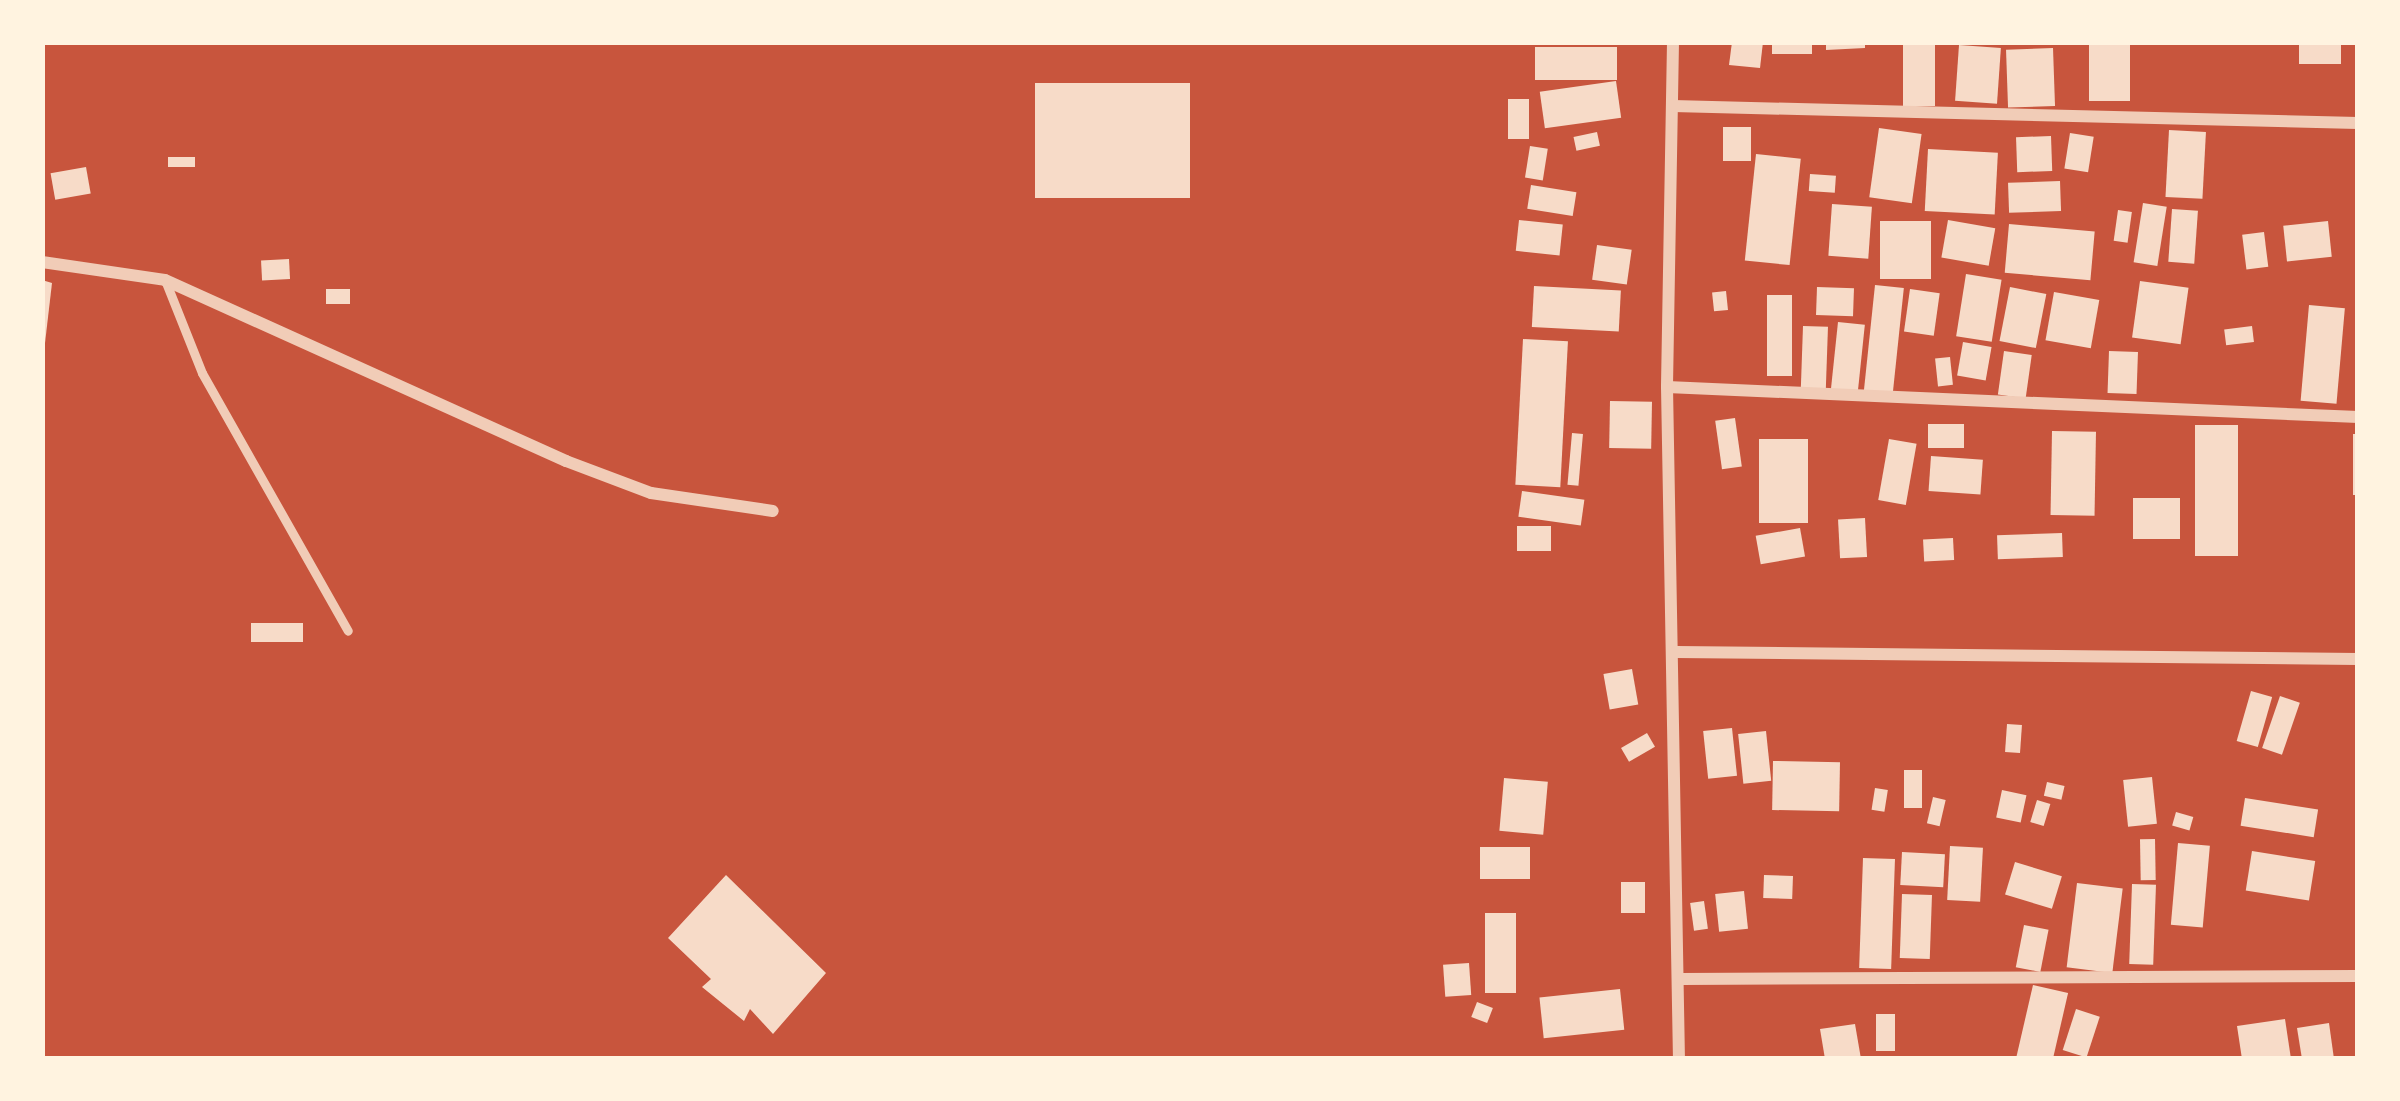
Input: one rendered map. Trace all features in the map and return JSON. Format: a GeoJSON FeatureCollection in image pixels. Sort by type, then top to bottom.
{"type":"FeatureCollection","features":[{"type":"Feature","properties":{"kind":"street"},"geometry":{"type":"LineString","coordinates":[[1673,42],[1667,387],[1676,652],[1679,1059]]}},
{"type":"Feature","properties":{"kind":"street"},"geometry":{"type":"LineString","coordinates":[[1672,106],[2358,123]]}},
{"type":"Feature","properties":{"kind":"street"},"geometry":{"type":"LineString","coordinates":[[42,262],[165,280],[566,461],[651,493],[772,511]]}},
{"type":"Feature","properties":{"kind":"street"},"geometry":{"type":"LineString","coordinates":[[1667,387],[2358,417]]}},
{"type":"Feature","properties":{"kind":"street"},"geometry":{"type":"LineString","coordinates":[[1676,652],[2358,658]]}},
{"type":"Feature","properties":{"kind":"street"},"geometry":{"type":"LineString","coordinates":[[1681,979],[2358,976]]}},
{"type":"Feature","properties":{"kind":"lane"},"geometry":{"type":"LineString","coordinates":[[165,280],[202,373],[348,631]]}},
{"type":"Feature","properties":{"kind":"building"},"geometry":{"type":"Polygon","coordinates":[[[1732,42],[1763,42],[1760,68],[1729,65],[1732,42]]]}},
{"type":"Feature","properties":{"kind":"building"},"geometry":{"type":"Polygon","coordinates":[[[1772,42],[1812,42],[1812,54],[1772,54],[1772,42]]]}},
{"type":"Feature","properties":{"kind":"building"},"geometry":{"type":"Polygon","coordinates":[[[1826,42],[1865,42],[1865,48],[1826,50],[1826,42]]]}},
{"type":"Feature","properties":{"kind":"building"},"geometry":{"type":"Polygon","coordinates":[[[1903,42],[1935,42],[1935,106],[1903,106],[1903,42]]]}},
{"type":"Feature","properties":{"kind":"building"},"geometry":{"type":"Polygon","coordinates":[[[2089,42],[2130,42],[2130,101],[2089,101],[2089,42]]]}},
{"type":"Feature","properties":{"kind":"building"},"geometry":{"type":"Polygon","coordinates":[[[2299,42],[2341,42],[2341,64],[2299,64],[2299,42]]]}},
{"type":"Feature","properties":{"kind":"building"},"geometry":{"type":"Polygon","coordinates":[[[1959,45],[2001,48],[1997,104],[1955,101],[1959,45]]]}},
{"type":"Feature","properties":{"kind":"building"},"geometry":{"type":"Polygon","coordinates":[[[1535,47],[1617,47],[1617,80],[1535,80],[1535,47]]]}},
{"type":"Feature","properties":{"kind":"building"},"geometry":{"type":"Polygon","coordinates":[[[2053,48],[2055,106],[2008,108],[2006,50],[2053,48]]]}},
{"type":"Feature","properties":{"kind":"building"},"geometry":{"type":"Polygon","coordinates":[[[1616,81],[1621,118],[1545,128],[1540,92],[1616,81]]]}},
{"type":"Feature","properties":{"kind":"building"},"geometry":{"type":"Polygon","coordinates":[[[1035,83],[1190,83],[1190,198],[1035,198],[1035,83]]]}},
{"type":"Feature","properties":{"kind":"building"},"geometry":{"type":"Polygon","coordinates":[[[1508,99],[1529,99],[1529,139],[1508,139],[1508,99]]]}},
{"type":"Feature","properties":{"kind":"building"},"geometry":{"type":"Polygon","coordinates":[[[1723,127],[1751,127],[1751,161],[1723,161],[1723,127]]]}},
{"type":"Feature","properties":{"kind":"building"},"geometry":{"type":"Polygon","coordinates":[[[1879,128],[1922,134],[1912,203],[1869,197],[1879,128]]]}},
{"type":"Feature","properties":{"kind":"building"},"geometry":{"type":"Polygon","coordinates":[[[2169,130],[2206,132],[2202,199],[2165,197],[2169,130]]]}},
{"type":"Feature","properties":{"kind":"building"},"geometry":{"type":"Polygon","coordinates":[[[1597,132],[1600,146],[1576,151],[1574,137],[1597,132]]]}},
{"type":"Feature","properties":{"kind":"building"},"geometry":{"type":"Polygon","coordinates":[[[2070,133],[2094,137],[2088,172],[2064,169],[2070,133]]]}},
{"type":"Feature","properties":{"kind":"building"},"geometry":{"type":"Polygon","coordinates":[[[2051,136],[2052,171],[2017,172],[2016,137],[2051,136]]]}},
{"type":"Feature","properties":{"kind":"building"},"geometry":{"type":"Polygon","coordinates":[[[1530,146],[1548,149],[1543,180],[1525,178],[1530,146]]]}},
{"type":"Feature","properties":{"kind":"building"},"geometry":{"type":"Polygon","coordinates":[[[1928,149],[1998,153],[1995,215],[1925,211],[1928,149]]]}},
{"type":"Feature","properties":{"kind":"building"},"geometry":{"type":"Polygon","coordinates":[[[1756,154],[1801,159],[1790,265],[1745,260],[1756,154]]]}},
{"type":"Feature","properties":{"kind":"building"},"geometry":{"type":"Polygon","coordinates":[[[168,157],[195,157],[195,167],[168,167],[168,157]]]}},
{"type":"Feature","properties":{"kind":"building"},"geometry":{"type":"Polygon","coordinates":[[[86,167],[91,194],[55,200],[51,173],[86,167]]]}},
{"type":"Feature","properties":{"kind":"building"},"geometry":{"type":"Polygon","coordinates":[[[1810,174],[1836,176],[1835,193],[1809,191],[1810,174]]]}},
{"type":"Feature","properties":{"kind":"building"},"geometry":{"type":"Polygon","coordinates":[[[2060,181],[2061,211],[2009,213],[2008,183],[2060,181]]]}},
{"type":"Feature","properties":{"kind":"building"},"geometry":{"type":"Polygon","coordinates":[[[1531,185],[1576,192],[1573,216],[1527,209],[1531,185]]]}},
{"type":"Feature","properties":{"kind":"building"},"geometry":{"type":"Polygon","coordinates":[[[2143,203],[2167,207],[2157,266],[2134,262],[2143,203]]]}},
{"type":"Feature","properties":{"kind":"building"},"geometry":{"type":"Polygon","coordinates":[[[1832,204],[1872,207],[1868,259],[1828,256],[1832,204]]]}},
{"type":"Feature","properties":{"kind":"building"},"geometry":{"type":"Polygon","coordinates":[[[2172,209],[2198,211],[2194,264],[2168,262],[2172,209]]]}},
{"type":"Feature","properties":{"kind":"building"},"geometry":{"type":"Polygon","coordinates":[[[2118,210],[2132,212],[2128,243],[2114,241],[2118,210]]]}},
{"type":"Feature","properties":{"kind":"building"},"geometry":{"type":"Polygon","coordinates":[[[1519,220],[1563,225],[1560,255],[1516,251],[1519,220]]]}},
{"type":"Feature","properties":{"kind":"building"},"geometry":{"type":"Polygon","coordinates":[[[1948,220],[1995,228],[1989,266],[1941,257],[1948,220]]]}},
{"type":"Feature","properties":{"kind":"building"},"geometry":{"type":"Polygon","coordinates":[[[1880,221],[1931,221],[1931,279],[1880,279],[1880,221]]]}},
{"type":"Feature","properties":{"kind":"building"},"geometry":{"type":"Polygon","coordinates":[[[2328,221],[2332,257],[2287,262],[2283,226],[2328,221]]]}},
{"type":"Feature","properties":{"kind":"building"},"geometry":{"type":"Polygon","coordinates":[[[2009,224],[2095,231],[2090,280],[2005,273],[2009,224]]]}},
{"type":"Feature","properties":{"kind":"building"},"geometry":{"type":"Polygon","coordinates":[[[2264,232],[2268,267],[2246,269],[2242,235],[2264,232]]]}},
{"type":"Feature","properties":{"kind":"building"},"geometry":{"type":"Polygon","coordinates":[[[1597,245],[1632,250],[1627,285],[1592,280],[1597,245]]]}},
{"type":"Feature","properties":{"kind":"building"},"geometry":{"type":"Polygon","coordinates":[[[289,259],[290,279],[262,280],[261,260],[289,259]]]}},
{"type":"Feature","properties":{"kind":"building"},"geometry":{"type":"Polygon","coordinates":[[[1966,274],[2002,280],[1992,342],[1956,336],[1966,274]]]}},
{"type":"Feature","properties":{"kind":"building"},"geometry":{"type":"Polygon","coordinates":[[[42,280],[52,283],[45,343],[42,343],[42,280]]]}},
{"type":"Feature","properties":{"kind":"building"},"geometry":{"type":"Polygon","coordinates":[[[2140,281],[2189,288],[2181,344],[2132,337],[2140,281]]]}},
{"type":"Feature","properties":{"kind":"building"},"geometry":{"type":"Polygon","coordinates":[[[1875,285],[1904,288],[1893,393],[1864,390],[1875,285]]]}},
{"type":"Feature","properties":{"kind":"building"},"geometry":{"type":"Polygon","coordinates":[[[1534,286],[1621,291],[1619,331],[1532,327],[1534,286]]]}},
{"type":"Feature","properties":{"kind":"building"},"geometry":{"type":"Polygon","coordinates":[[[1817,287],[1854,288],[1853,316],[1816,315],[1817,287]]]}},
{"type":"Feature","properties":{"kind":"building"},"geometry":{"type":"Polygon","coordinates":[[[2010,287],[2046,294],[2036,348],[2000,341],[2010,287]]]}},
{"type":"Feature","properties":{"kind":"building"},"geometry":{"type":"Polygon","coordinates":[[[326,289],[350,289],[350,304],[326,304],[326,289]]]}},
{"type":"Feature","properties":{"kind":"building"},"geometry":{"type":"Polygon","coordinates":[[[1910,289],[1940,293],[1934,336],[1904,332],[1910,289]]]}},
{"type":"Feature","properties":{"kind":"building"},"geometry":{"type":"Polygon","coordinates":[[[1726,291],[1728,310],[1714,311],[1712,292],[1726,291]]]}},
{"type":"Feature","properties":{"kind":"building"},"geometry":{"type":"Polygon","coordinates":[[[2054,292],[2099,300],[2091,348],[2045,340],[2054,292]]]}},
{"type":"Feature","properties":{"kind":"building"},"geometry":{"type":"Polygon","coordinates":[[[1767,295],[1792,295],[1792,376],[1767,376],[1767,295]]]}},
{"type":"Feature","properties":{"kind":"building"},"geometry":{"type":"Polygon","coordinates":[[[2309,305],[2345,308],[2336,404],[2301,401],[2309,305]]]}},
{"type":"Feature","properties":{"kind":"building"},"geometry":{"type":"Polygon","coordinates":[[[1838,322],[1865,325],[1857,399],[1830,397],[1838,322]]]}},
{"type":"Feature","properties":{"kind":"building"},"geometry":{"type":"Polygon","coordinates":[[[1803,326],[1828,327],[1826,395],[1801,394],[1803,326]]]}},
{"type":"Feature","properties":{"kind":"building"},"geometry":{"type":"Polygon","coordinates":[[[2252,326],[2254,342],[2226,345],[2224,329],[2252,326]]]}},
{"type":"Feature","properties":{"kind":"building"},"geometry":{"type":"Polygon","coordinates":[[[1523,339],[1568,341],[1560,487],[1515,485],[1523,339]]]}},
{"type":"Feature","properties":{"kind":"building"},"geometry":{"type":"Polygon","coordinates":[[[1963,342],[1992,347],[1986,381],[1957,375],[1963,342]]]}},
{"type":"Feature","properties":{"kind":"building"},"geometry":{"type":"Polygon","coordinates":[[[2004,351],[2032,355],[2026,398],[1998,395],[2004,351]]]}},
{"type":"Feature","properties":{"kind":"building"},"geometry":{"type":"Polygon","coordinates":[[[2109,351],[2138,352],[2137,394],[2108,393],[2109,351]]]}},
{"type":"Feature","properties":{"kind":"building"},"geometry":{"type":"Polygon","coordinates":[[[1950,357],[1953,385],[1938,386],[1935,359],[1950,357]]]}},
{"type":"Feature","properties":{"kind":"building"},"geometry":{"type":"Polygon","coordinates":[[[1610,401],[1652,402],[1651,449],[1609,448],[1610,401]]]}},
{"type":"Feature","properties":{"kind":"building"},"geometry":{"type":"Polygon","coordinates":[[[1735,418],[1742,467],[1722,469],[1715,421],[1735,418]]]}},
{"type":"Feature","properties":{"kind":"building"},"geometry":{"type":"Polygon","coordinates":[[[1928,424],[1964,424],[1964,448],[1928,448],[1928,424]]]}},
{"type":"Feature","properties":{"kind":"building"},"geometry":{"type":"Polygon","coordinates":[[[2195,425],[2238,425],[2238,556],[2195,556],[2195,425]]]}},
{"type":"Feature","properties":{"kind":"building"},"geometry":{"type":"Polygon","coordinates":[[[2052,431],[2096,432],[2095,516],[2051,515],[2052,431]]]}},
{"type":"Feature","properties":{"kind":"building"},"geometry":{"type":"Polygon","coordinates":[[[1572,433],[1583,434],[1578,486],[1567,485],[1572,433]]]}},
{"type":"Feature","properties":{"kind":"building"},"geometry":{"type":"Polygon","coordinates":[[[2353,434],[2358,434],[2358,495],[2353,495],[2353,434]]]}},
{"type":"Feature","properties":{"kind":"building"},"geometry":{"type":"Polygon","coordinates":[[[1759,439],[1808,439],[1808,523],[1759,523],[1759,439]]]}},
{"type":"Feature","properties":{"kind":"building"},"geometry":{"type":"Polygon","coordinates":[[[1889,439],[1917,444],[1906,505],[1878,500],[1889,439]]]}},
{"type":"Feature","properties":{"kind":"building"},"geometry":{"type":"Polygon","coordinates":[[[1931,456],[1983,460],[1980,495],[1929,491],[1931,456]]]}},
{"type":"Feature","properties":{"kind":"building"},"geometry":{"type":"Polygon","coordinates":[[[1522,491],[1584,500],[1581,526],[1518,517],[1522,491]]]}},
{"type":"Feature","properties":{"kind":"building"},"geometry":{"type":"Polygon","coordinates":[[[2133,498],[2180,498],[2180,539],[2133,539],[2133,498]]]}},
{"type":"Feature","properties":{"kind":"building"},"geometry":{"type":"Polygon","coordinates":[[[1865,518],[1867,557],[1840,558],[1838,519],[1865,518]]]}},
{"type":"Feature","properties":{"kind":"building"},"geometry":{"type":"Polygon","coordinates":[[[1517,526],[1551,526],[1551,551],[1517,551],[1517,526]]]}},
{"type":"Feature","properties":{"kind":"building"},"geometry":{"type":"Polygon","coordinates":[[[1800,528],[1805,557],[1761,564],[1756,536],[1800,528]]]}},
{"type":"Feature","properties":{"kind":"building"},"geometry":{"type":"Polygon","coordinates":[[[2062,533],[2063,557],[1998,559],[1997,535],[2062,533]]]}},
{"type":"Feature","properties":{"kind":"building"},"geometry":{"type":"Polygon","coordinates":[[[1953,538],[1954,560],[1924,562],[1923,540],[1953,538]]]}},
{"type":"Feature","properties":{"kind":"building"},"geometry":{"type":"Polygon","coordinates":[[[251,623],[303,623],[303,642],[251,642],[251,623]]]}},
{"type":"Feature","properties":{"kind":"building"},"geometry":{"type":"Polygon","coordinates":[[[1632,669],[1638,704],[1610,709],[1603,674],[1632,669]]]}},
{"type":"Feature","properties":{"kind":"building"},"geometry":{"type":"Polygon","coordinates":[[[2251,691],[2272,697],[2258,747],[2237,741],[2251,691]]]}},
{"type":"Feature","properties":{"kind":"building"},"geometry":{"type":"Polygon","coordinates":[[[2280,696],[2300,703],[2282,755],[2262,748],[2280,696]]]}},
{"type":"Feature","properties":{"kind":"building"},"geometry":{"type":"Polygon","coordinates":[[[2007,724],[2022,725],[2020,753],[2005,752],[2007,724]]]}},
{"type":"Feature","properties":{"kind":"building"},"geometry":{"type":"Polygon","coordinates":[[[1732,728],[1737,776],[1708,779],[1703,731],[1732,728]]]}},
{"type":"Feature","properties":{"kind":"building"},"geometry":{"type":"Polygon","coordinates":[[[1766,731],[1771,781],[1743,784],[1738,734],[1766,731]]]}},
{"type":"Feature","properties":{"kind":"building"},"geometry":{"type":"Polygon","coordinates":[[[1647,733],[1655,747],[1629,762],[1621,748],[1647,733]]]}},
{"type":"Feature","properties":{"kind":"building"},"geometry":{"type":"Polygon","coordinates":[[[1773,761],[1840,762],[1839,811],[1772,810],[1773,761]]]}},
{"type":"Feature","properties":{"kind":"building"},"geometry":{"type":"Polygon","coordinates":[[[1904,770],[1922,770],[1922,808],[1904,808],[1904,770]]]}},
{"type":"Feature","properties":{"kind":"building"},"geometry":{"type":"Polygon","coordinates":[[[2152,777],[2157,824],[2128,827],[2123,780],[2152,777]]]}},
{"type":"Feature","properties":{"kind":"building"},"geometry":{"type":"Polygon","coordinates":[[[1504,778],[1548,782],[1543,835],[1499,831],[1504,778]]]}},
{"type":"Feature","properties":{"kind":"building"},"geometry":{"type":"Polygon","coordinates":[[[2047,782],[2065,786],[2061,800],[2044,796],[2047,782]]]}},
{"type":"Feature","properties":{"kind":"building"},"geometry":{"type":"Polygon","coordinates":[[[1875,788],[1888,790],[1884,812],[1872,810],[1875,788]]]}},
{"type":"Feature","properties":{"kind":"building"},"geometry":{"type":"Polygon","coordinates":[[[2002,790],[2026,795],[2021,823],[1996,817],[2002,790]]]}},
{"type":"Feature","properties":{"kind":"building"},"geometry":{"type":"Polygon","coordinates":[[[1933,797],[1946,800],[1940,826],[1927,823],[1933,797]]]}},
{"type":"Feature","properties":{"kind":"building"},"geometry":{"type":"Polygon","coordinates":[[[2245,798],[2318,810],[2314,837],[2241,826],[2245,798]]]}},
{"type":"Feature","properties":{"kind":"building"},"geometry":{"type":"Polygon","coordinates":[[[2037,800],[2050,804],[2044,826],[2030,822],[2037,800]]]}},
{"type":"Feature","properties":{"kind":"building"},"geometry":{"type":"Polygon","coordinates":[[[2176,812],[2193,817],[2189,830],[2172,825],[2176,812]]]}},
{"type":"Feature","properties":{"kind":"building"},"geometry":{"type":"Polygon","coordinates":[[[2140,839],[2155,839],[2156,880],[2141,880],[2140,839]]]}},
{"type":"Feature","properties":{"kind":"building"},"geometry":{"type":"Polygon","coordinates":[[[2178,843],[2210,846],[2203,927],[2171,925],[2178,843]]]}},
{"type":"Feature","properties":{"kind":"building"},"geometry":{"type":"Polygon","coordinates":[[[1950,846],[1983,848],[1980,902],[1947,900],[1950,846]]]}},
{"type":"Feature","properties":{"kind":"building"},"geometry":{"type":"Polygon","coordinates":[[[1480,847],[1530,847],[1530,879],[1480,879],[1480,847]]]}},
{"type":"Feature","properties":{"kind":"building"},"geometry":{"type":"Polygon","coordinates":[[[2252,851],[2315,861],[2309,901],[2246,891],[2252,851]]]}},
{"type":"Feature","properties":{"kind":"building"},"geometry":{"type":"Polygon","coordinates":[[[1902,852],[1945,854],[1943,887],[1900,885],[1902,852]]]}},
{"type":"Feature","properties":{"kind":"building"},"geometry":{"type":"Polygon","coordinates":[[[1863,858],[1895,859],[1891,969],[1859,968],[1863,858]]]}},
{"type":"Feature","properties":{"kind":"building"},"geometry":{"type":"Polygon","coordinates":[[[2015,862],[2062,876],[2052,909],[2005,895],[2015,862]]]}},
{"type":"Feature","properties":{"kind":"building"},"geometry":{"type":"Polygon","coordinates":[[[726,875],[826,973],[773,1034],[750,1009],[744,1021],[702,987],[711,979],[668,938],[726,875]]]}},
{"type":"Feature","properties":{"kind":"building"},"geometry":{"type":"Polygon","coordinates":[[[1764,875],[1793,876],[1792,899],[1763,898],[1764,875]]]}},
{"type":"Feature","properties":{"kind":"building"},"geometry":{"type":"Polygon","coordinates":[[[1621,882],[1645,882],[1645,913],[1621,913],[1621,882]]]}},
{"type":"Feature","properties":{"kind":"building"},"geometry":{"type":"Polygon","coordinates":[[[2077,883],[2123,889],[2112,973],[2067,967],[2077,883]]]}},
{"type":"Feature","properties":{"kind":"building"},"geometry":{"type":"Polygon","coordinates":[[[2132,884],[2156,885],[2153,965],[2129,964],[2132,884]]]}},
{"type":"Feature","properties":{"kind":"building"},"geometry":{"type":"Polygon","coordinates":[[[1744,891],[1748,929],[1719,932],[1715,894],[1744,891]]]}},
{"type":"Feature","properties":{"kind":"building"},"geometry":{"type":"Polygon","coordinates":[[[1902,894],[1932,895],[1930,959],[1900,958],[1902,894]]]}},
{"type":"Feature","properties":{"kind":"building"},"geometry":{"type":"Polygon","coordinates":[[[1704,901],[1708,929],[1694,931],[1690,903],[1704,901]]]}},
{"type":"Feature","properties":{"kind":"building"},"geometry":{"type":"Polygon","coordinates":[[[1485,913],[1516,913],[1516,993],[1485,993],[1485,913]]]}},
{"type":"Feature","properties":{"kind":"building"},"geometry":{"type":"Polygon","coordinates":[[[2024,925],[2049,930],[2040,972],[2016,967],[2024,925]]]}},
{"type":"Feature","properties":{"kind":"building"},"geometry":{"type":"Polygon","coordinates":[[[1469,963],[1471,995],[1445,997],[1443,965],[1469,963]]]}},
{"type":"Feature","properties":{"kind":"building"},"geometry":{"type":"Polygon","coordinates":[[[2033,985],[2068,993],[2053,1059],[2016,1059],[2033,985]]]}},
{"type":"Feature","properties":{"kind":"building"},"geometry":{"type":"Polygon","coordinates":[[[1620,989],[1624,1030],[1544,1038],[1539,997],[1620,989]]]}},
{"type":"Feature","properties":{"kind":"building"},"geometry":{"type":"Polygon","coordinates":[[[1477,1002],[1493,1008],[1487,1023],[1471,1017],[1477,1002]]]}},
{"type":"Feature","properties":{"kind":"building"},"geometry":{"type":"Polygon","coordinates":[[[2076,1009],[2100,1017],[2086,1058],[2063,1050],[2076,1009]]]}},
{"type":"Feature","properties":{"kind":"building"},"geometry":{"type":"Polygon","coordinates":[[[1876,1014],[1895,1014],[1895,1051],[1876,1051],[1876,1014]]]}},
{"type":"Feature","properties":{"kind":"building"},"geometry":{"type":"Polygon","coordinates":[[[2285,1019],[2291,1059],[2242,1059],[2237,1026],[2285,1019]]]}},
{"type":"Feature","properties":{"kind":"building"},"geometry":{"type":"Polygon","coordinates":[[[2329,1023],[2334,1059],[2302,1059],[2297,1028],[2329,1023]]]}},
{"type":"Feature","properties":{"kind":"building"},"geometry":{"type":"Polygon","coordinates":[[[1855,1024],[1861,1059],[1825,1059],[1820,1029],[1855,1024]]]}}]}
